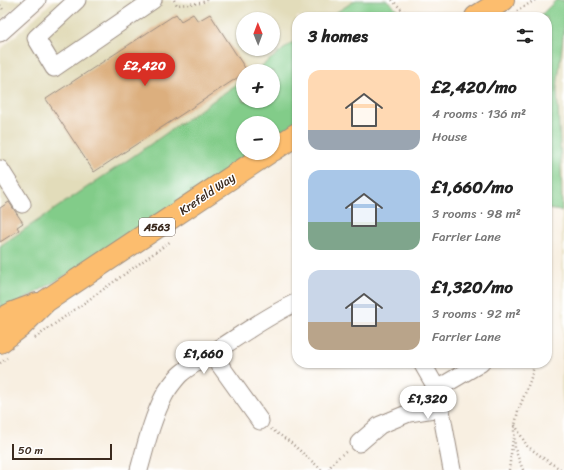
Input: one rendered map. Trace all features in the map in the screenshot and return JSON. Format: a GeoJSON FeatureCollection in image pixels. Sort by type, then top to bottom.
{"type":"FeatureCollection","features":[{"type":"Feature","properties":{"kind":"highway"},"geometry":{"type":"LineString","coordinates":[[491,12],[509,6]]}},
{"type":"Feature","properties":{"kind":"highway"},"geometry":{"type":"LineString","coordinates":[[280,145],[292,137]]}},
{"type":"Feature","properties":{"kind":"highway","name":"Krefeld Way"},"geometry":{"type":"LineString","coordinates":[[6,348],[21,326],[46,301],[258,160]]}},
{"type":"Feature","properties":{"kind":"highway","name":"Krefeld Way"},"geometry":{"type":"LineString","coordinates":[[0,320],[13,313],[46,301]]}},
{"type":"Feature","properties":{"kind":"street"},"geometry":{"type":"LineString","coordinates":[[77,0],[36,38],[54,68],[152,0]]}},
{"type":"Feature","properties":{"kind":"street"},"geometry":{"type":"LineString","coordinates":[[0,32],[29,4]]}},
{"type":"Feature","properties":{"kind":"street"},"geometry":{"type":"LineString","coordinates":[[0,169],[22,204]]}},
{"type":"Feature","properties":{"kind":"street"},"geometry":{"type":"LineString","coordinates":[[139,470],[152,423],[165,394],[181,372],[212,354],[257,324],[292,304]]}},
{"type":"Feature","properties":{"kind":"street"},"geometry":{"type":"LineString","coordinates":[[212,354],[260,421]]}},
{"type":"Feature","properties":{"kind":"street"},"geometry":{"type":"LineString","coordinates":[[425,368],[437,389],[452,470]]}},
{"type":"Feature","properties":{"kind":"street"},"geometry":{"type":"LineString","coordinates":[[437,389],[473,368]]}},
{"type":"Feature","properties":{"kind":"street"},"geometry":{"type":"LineString","coordinates":[[359,443],[380,425],[409,414],[440,408]]}},
{"type":"Feature","properties":{"kind":"path"},"geometry":{"type":"LineString","coordinates":[[174,0],[177,6],[201,3],[206,0]]}},
{"type":"Feature","properties":{"kind":"path"},"geometry":{"type":"LineString","coordinates":[[392,0],[404,12]]}},
{"type":"Feature","properties":{"kind":"path"},"geometry":{"type":"LineString","coordinates":[[509,6],[535,0]]}},
{"type":"Feature","properties":{"kind":"path"},"geometry":{"type":"LineString","coordinates":[[32,340],[173,239]]}},
{"type":"Feature","properties":{"kind":"path"},"geometry":{"type":"LineString","coordinates":[[0,363],[6,348]]}},
{"type":"Feature","properties":{"kind":"path"},"geometry":{"type":"LineString","coordinates":[[509,470],[518,411],[534,368]]}},
{"type":"Feature","properties":{"kind":"path"},"geometry":{"type":"LineString","coordinates":[[260,421],[279,436],[290,442],[322,470]]}},
{"type":"Feature","properties":{"kind":"path"},"geometry":{"type":"LineString","coordinates":[[515,424],[527,446],[562,470]]}},
{"type":"Feature","properties":{"kind":"path"},"geometry":{"type":"LineString","coordinates":[[514,430],[515,449],[522,469],[518,470]]}},
{"type":"Feature","properties":{"kind":"path"},"geometry":{"type":"LineString","coordinates":[[329,470],[331,464],[336,459],[359,443]]}},
{"type":"Feature","properties":{"kind":"shaded area"},"geometry":{"type":"Polygon","coordinates":[[[0,0],[24,0],[0,20],[0,0]]]}},
{"type":"Feature","properties":{"kind":"shaded area"},"geometry":{"type":"Polygon","coordinates":[[[54,0],[172,0],[173,2],[203,4],[211,0],[356,0],[337,12],[292,12],[292,43],[280,52],[280,12],[236,12],[236,56],[275,56],[264,64],[236,64],[236,85],[0,246],[0,50],[54,0]]]}},
{"type":"Feature","properties":{"kind":"shaded area"},"geometry":{"type":"Polygon","coordinates":[[[564,28],[564,418],[561,389],[563,324],[561,165],[557,89],[564,28]]]}},
{"type":"Feature","properties":{"kind":"green space"},"geometry":{"type":"Polygon","coordinates":[[[356,0],[387,0],[400,12],[337,12],[356,0]]]}},
{"type":"Feature","properties":{"kind":"green space"},"geometry":{"type":"Polygon","coordinates":[[[556,0],[564,0],[564,28],[557,89],[562,211],[552,210],[552,12],[544,12],[556,0]]]}},
{"type":"Feature","properties":{"kind":"green space"},"geometry":{"type":"Polygon","coordinates":[[[292,43],[292,128],[280,136],[280,116],[236,116],[236,160],[245,160],[98,256],[0,312],[0,246],[236,85],[236,108],[280,108],[280,64],[264,64],[275,56],[280,56],[280,52],[292,43]]]}},
{"type":"Feature","properties":{"kind":"building"},"geometry":{"type":"Polygon","coordinates":[[[176,14],[181,21],[193,14],[198,21],[210,14],[242,64],[236,64],[236,79],[94,172],[46,99],[176,14]]]}},
{"type":"Feature","properties":{"kind":"building"},"geometry":{"type":"Polygon","coordinates":[[[9,202],[23,223],[17,227],[19,230],[0,242],[0,208],[9,202]]]}}]}
